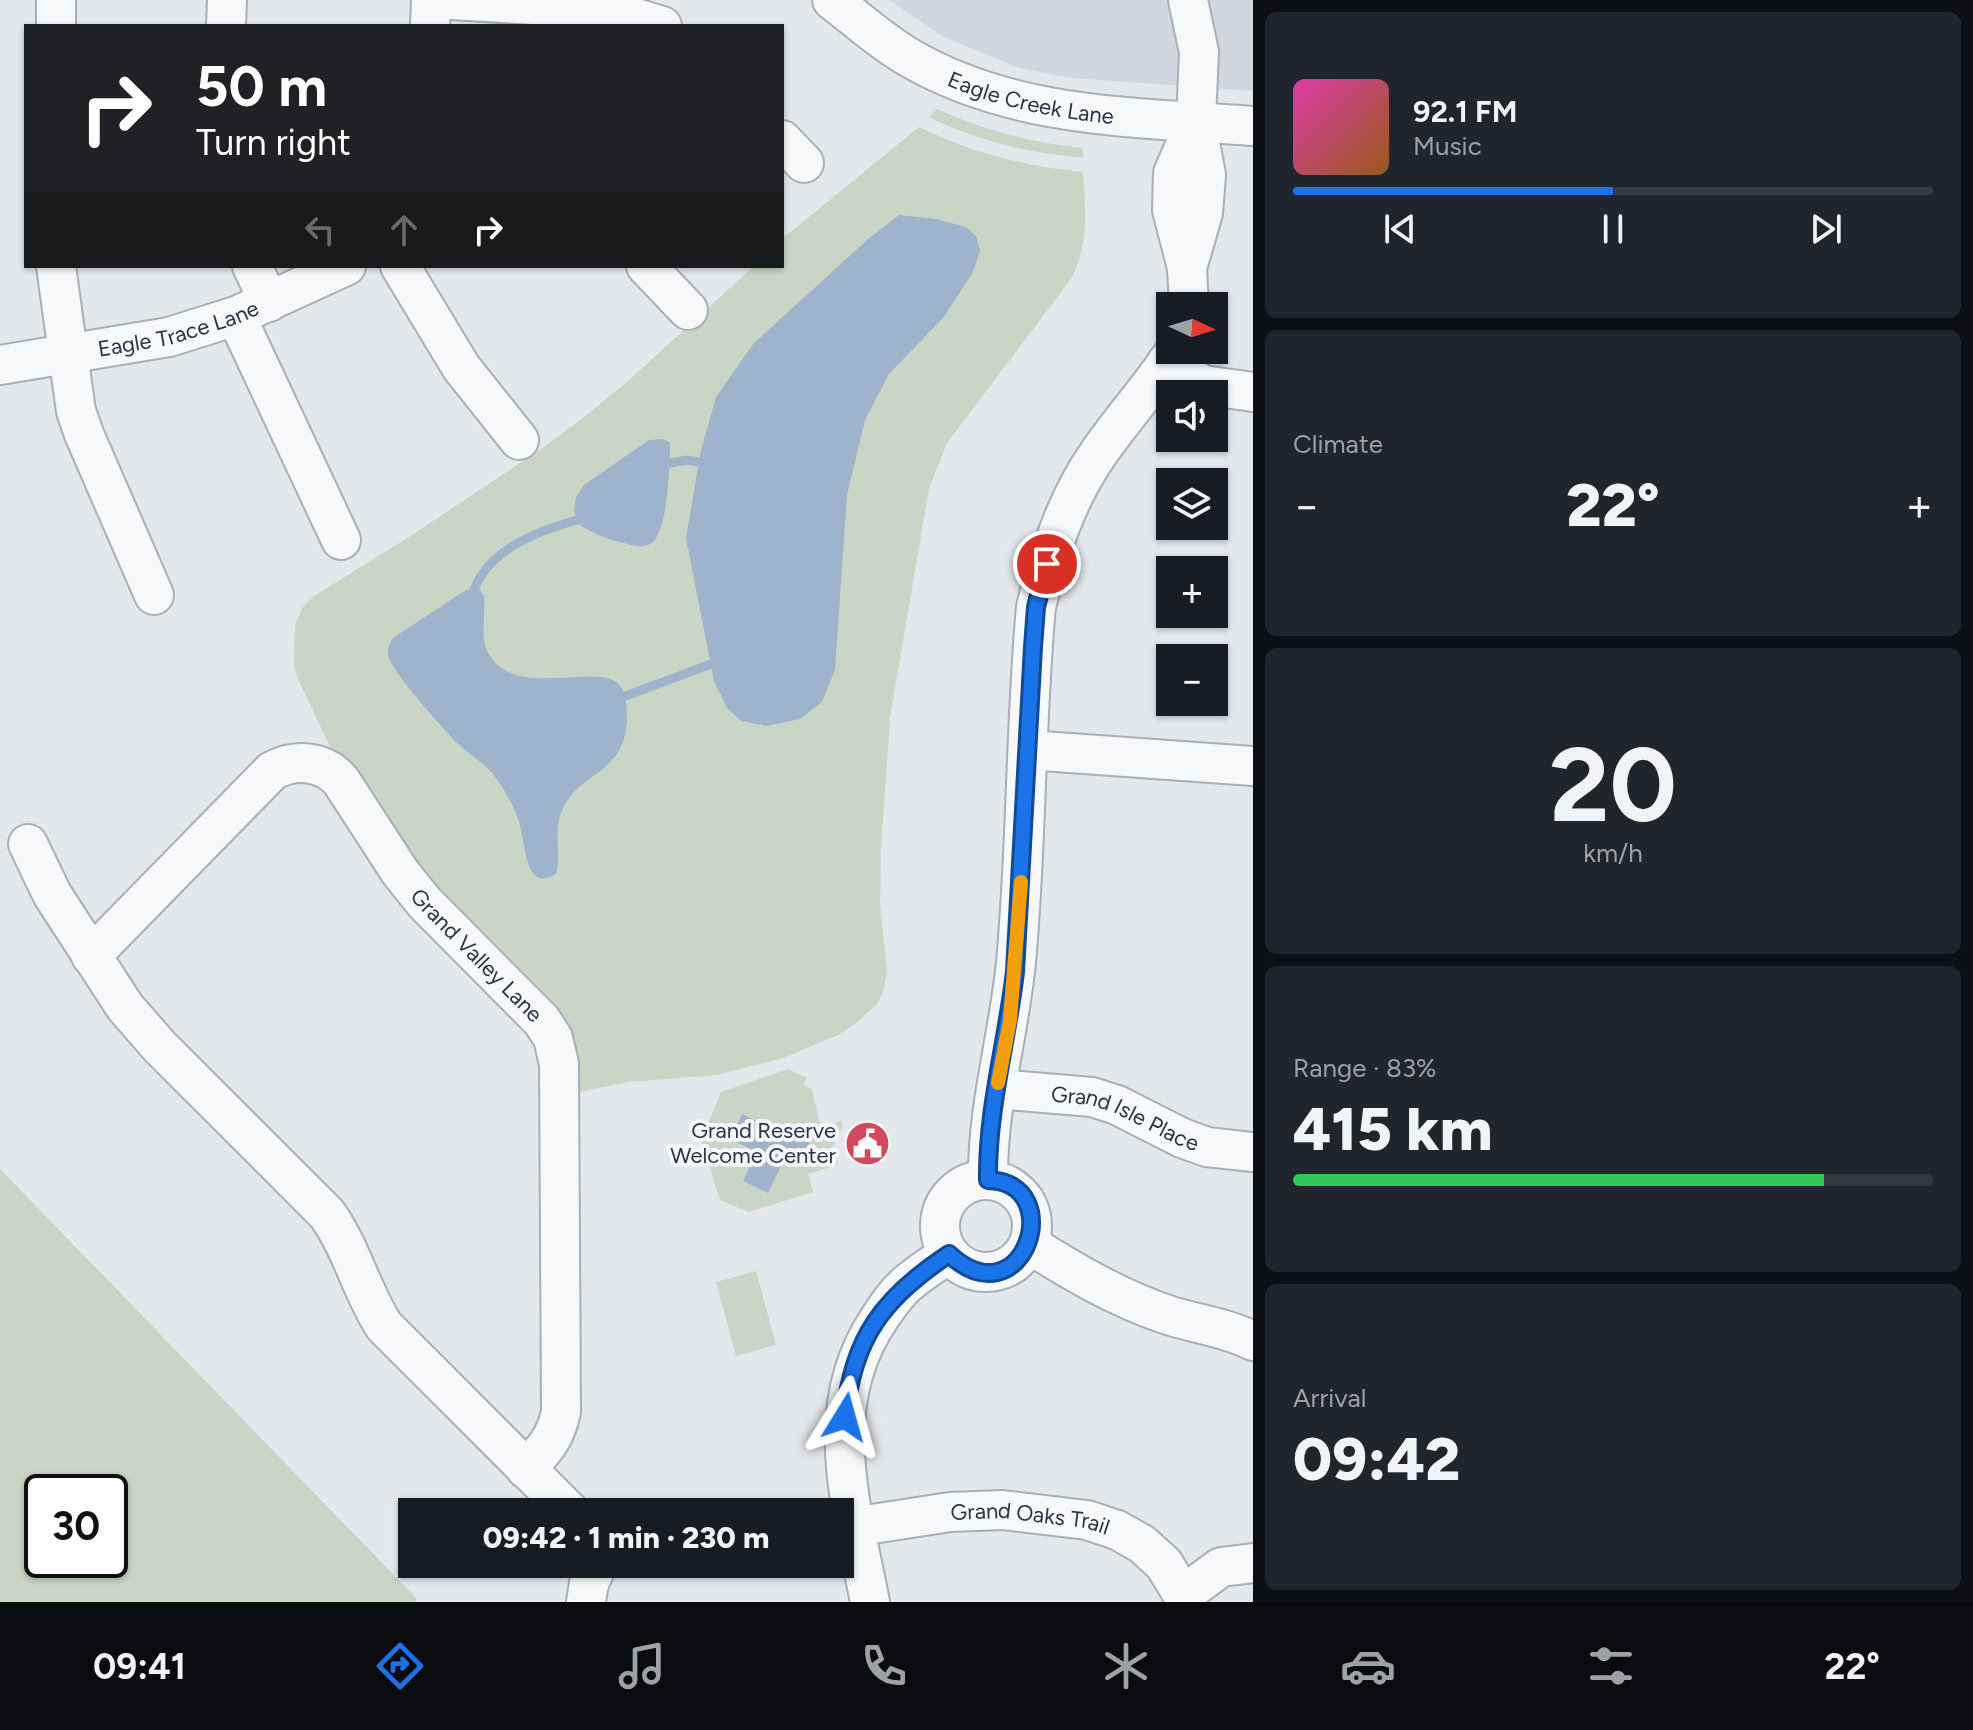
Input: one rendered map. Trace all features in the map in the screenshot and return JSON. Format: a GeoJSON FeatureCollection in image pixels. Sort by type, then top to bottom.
{"type":"FeatureCollection","features":[{"type":"Feature","properties":{"kind":"street"},"geometry":{"type":"LineString","coordinates":[[56,0],[56,24]]}},
{"type":"Feature","properties":{"kind":"street"},"geometry":{"type":"LineString","coordinates":[[226,24],[227,0]]}},
{"type":"Feature","properties":{"kind":"street"},"geometry":{"type":"LineString","coordinates":[[430,24],[431,0]]}},
{"type":"Feature","properties":{"kind":"street"},"geometry":{"type":"LineString","coordinates":[[452,0],[626,15],[655,24]]}},
{"type":"Feature","properties":{"kind":"street","name":"Eagle Creek Lane"},"geometry":{"type":"LineString","coordinates":[[832,0],[908,57],[962,84],[1029,104],[1073,113],[1253,126]]}},
{"type":"Feature","properties":{"kind":"street"},"geometry":{"type":"LineString","coordinates":[[1188,0],[1199,52],[1196,121],[1173,173],[1172,210],[1187,268],[1188,292]]}},
{"type":"Feature","properties":{"kind":"street"},"geometry":{"type":"LineString","coordinates":[[56,268],[76,411],[154,595]]}},
{"type":"Feature","properties":{"kind":"street"},"geometry":{"type":"LineString","coordinates":[[252,268],[252,309],[341,540]]}},
{"type":"Feature","properties":{"kind":"street","name":"Eagle Trace Lane"},"geometry":{"type":"LineString","coordinates":[[0,365],[169,337],[252,309],[342,268]]}},
{"type":"Feature","properties":{"kind":"street"},"geometry":{"type":"LineString","coordinates":[[401,268],[461,367],[519,440]]}},
{"type":"Feature","properties":{"kind":"street"},"geometry":{"type":"LineString","coordinates":[[648,268],[688,310]]}},
{"type":"Feature","properties":{"kind":"street"},"geometry":{"type":"LineString","coordinates":[[988,1180],[989,1134],[1010,1020],[1017,957],[1036,607],[1061,524],[1097,455],[1165,364]]}},
{"type":"Feature","properties":{"kind":"street"},"geometry":{"type":"LineString","coordinates":[[1180,364],[1203,385],[1253,392]]}},
{"type":"Feature","properties":{"kind":"street"},"geometry":{"type":"LineString","coordinates":[[1028,750],[1253,766]]}},
{"type":"Feature","properties":{"kind":"street","name":"Grand Valley Lane"},"geometry":{"type":"LineString","coordinates":[[91,956],[272,771],[287,765],[317,764],[333,771],[424,902],[542,1021],[553,1038],[559,1064],[561,1412],[557,1432],[547,1448],[526,1469]]}},
{"type":"Feature","properties":{"kind":"street"},"geometry":{"type":"LineString","coordinates":[[28,844],[52,894],[125,1007],[160,1047],[327,1214],[342,1236],[368,1300],[384,1326],[556,1498]]}},
{"type":"Feature","properties":{"kind":"street","name":"Grand Isle Place"},"geometry":{"type":"LineString","coordinates":[[996,1089],[1092,1097],[1117,1105],[1182,1138],[1207,1147],[1253,1152]]}},
{"type":"Feature","properties":{"kind":"street"},"geometry":{"type":"LineString","coordinates":[[980,1180],[1007,1184],[1019,1193],[1032,1217],[1029,1244],[1020,1258],[1007,1268],[992,1273],[975,1272],[949,1254],[941,1240],[943,1208],[952,1195],[965,1185],[980,1180]]}},
{"type":"Feature","properties":{"kind":"street"},"geometry":{"type":"LineString","coordinates":[[1029,1244],[1123,1299],[1170,1316],[1247,1334]]}},
{"type":"Feature","properties":{"kind":"street"},"geometry":{"type":"LineString","coordinates":[[847,1498],[845,1417],[851,1374],[858,1353],[892,1299],[913,1279],[949,1254]]}},
{"type":"Feature","properties":{"kind":"street","name":"Grand Oaks Trail"},"geometry":{"type":"LineString","coordinates":[[854,1527],[950,1512],[1003,1510],[1087,1520],[1117,1530],[1142,1544],[1164,1564],[1185,1598]]}},
{"type":"Feature","properties":{"kind":"street"},"geometry":{"type":"LineString","coordinates":[[854,1548],[870,1602]]}},
{"type":"Feature","properties":{"kind":"street"},"geometry":{"type":"LineString","coordinates":[[1185,1598],[1221,1567],[1253,1563]]}},
{"type":"Feature","properties":{"kind":"street"},"geometry":{"type":"LineString","coordinates":[[586,1602],[591,1578]]}},
{"type":"Feature","properties":{"kind":"shaded area"},"geometry":{"type":"Polygon","coordinates":[[[889,0],[1253,0],[1253,91],[1072,78],[1019,68],[944,37],[889,0]]]}},
{"type":"Feature","properties":{"kind":"green space"},"geometry":{"type":"Polygon","coordinates":[[[937,109],[1008,134],[1083,148],[1083,158],[1043,153],[985,139],[929,117],[937,109]]]}},
{"type":"Feature","properties":{"kind":"green space"},"geometry":{"type":"Polygon","coordinates":[[[919,127],[999,157],[1083,172],[1085,227],[1081,253],[1071,279],[947,443],[929,488],[890,718],[880,905],[887,971],[883,993],[877,1004],[838,1035],[783,1058],[717,1075],[628,1082],[575,1093],[557,1010],[432,884],[334,755],[294,666],[295,626],[302,608],[314,596],[409,537],[579,421],[627,382],[752,268],[784,268],[784,237],[919,127]]]}},
{"type":"Feature","properties":{"kind":"green space"},"geometry":{"type":"Polygon","coordinates":[[[788,1069],[807,1078],[803,1085],[812,1089],[819,1121],[828,1125],[841,1121],[843,1126],[828,1156],[838,1165],[808,1174],[813,1192],[749,1212],[720,1200],[701,1141],[721,1092],[788,1069]]]}},
{"type":"Feature","properties":{"kind":"green space"},"geometry":{"type":"Polygon","coordinates":[[[0,1169],[416,1598],[416,1602],[0,1602],[0,1169]]]}},
{"type":"Feature","properties":{"kind":"green space"},"geometry":{"type":"Polygon","coordinates":[[[756,1271],[776,1345],[736,1356],[716,1282],[756,1271]]]}},
{"type":"Feature","properties":{"kind":"water"},"geometry":{"type":"Polygon","coordinates":[[[899,215],[936,219],[966,227],[976,236],[980,251],[973,272],[944,317],[889,374],[865,420],[847,495],[835,670],[822,702],[800,719],[766,726],[741,721],[727,708],[714,681],[686,538],[701,450],[716,397],[754,343],[868,239],[899,215]]]}},
{"type":"Feature","properties":{"kind":"water"},"geometry":{"type":"Polygon","coordinates":[[[649,440],[670,442],[668,488],[660,530],[655,540],[645,546],[633,545],[600,536],[578,524],[574,511],[576,497],[584,485],[649,440]]]}},
{"type":"Feature","properties":{"kind":"water"},"geometry":{"type":"Polygon","coordinates":[[[466,590],[480,590],[484,596],[485,645],[500,667],[517,675],[536,678],[611,679],[624,694],[627,717],[625,737],[619,751],[569,799],[559,821],[556,874],[545,878],[537,877],[532,871],[517,816],[497,779],[456,742],[429,712],[388,655],[393,638],[466,590]]]}},
{"type":"Feature","properties":{"kind":"water"},"geometry":{"type":"Polygon","coordinates":[[[742,1114],[776,1131],[803,1122],[811,1149],[785,1158],[768,1193],[743,1181],[757,1152],[730,1139],[742,1114]]]}},
{"type":"Feature","properties":{"kind":"waterway"},"geometry":{"type":"LineString","coordinates":[[670,463],[687,460],[699,462]]}},
{"type":"Feature","properties":{"kind":"waterway"},"geometry":{"type":"LineString","coordinates":[[474,590],[491,563],[516,544],[577,520]]}},
{"type":"Feature","properties":{"kind":"waterway"},"geometry":{"type":"LineString","coordinates":[[623,697],[711,664]]}},
{"type":"Feature","properties":{"kind":"slow traffic"},"geometry":{"type":"LineString","coordinates":[[998,1083],[1010,1020],[1021,882]]}},
{"type":"Feature","properties":{"kind":"place","name":"Grand Reserve Welcome Center"},"geometry":{"type":"Point","coordinates":[867,1143]}},
{"type":"Feature","properties":{"kind":"route"},"geometry":{"type":"LineString","coordinates":[[845,1417],[847,1393],[858,1353],[892,1299],[906,1284],[949,1254],[975,1272],[992,1273],[1007,1268],[1020,1258],[1029,1244],[1032,1217],[1027,1204],[1007,1184],[988,1180],[988,1162],[989,1134],[1010,1020],[1015,972],[1036,607],[1047,564]]}}]}
